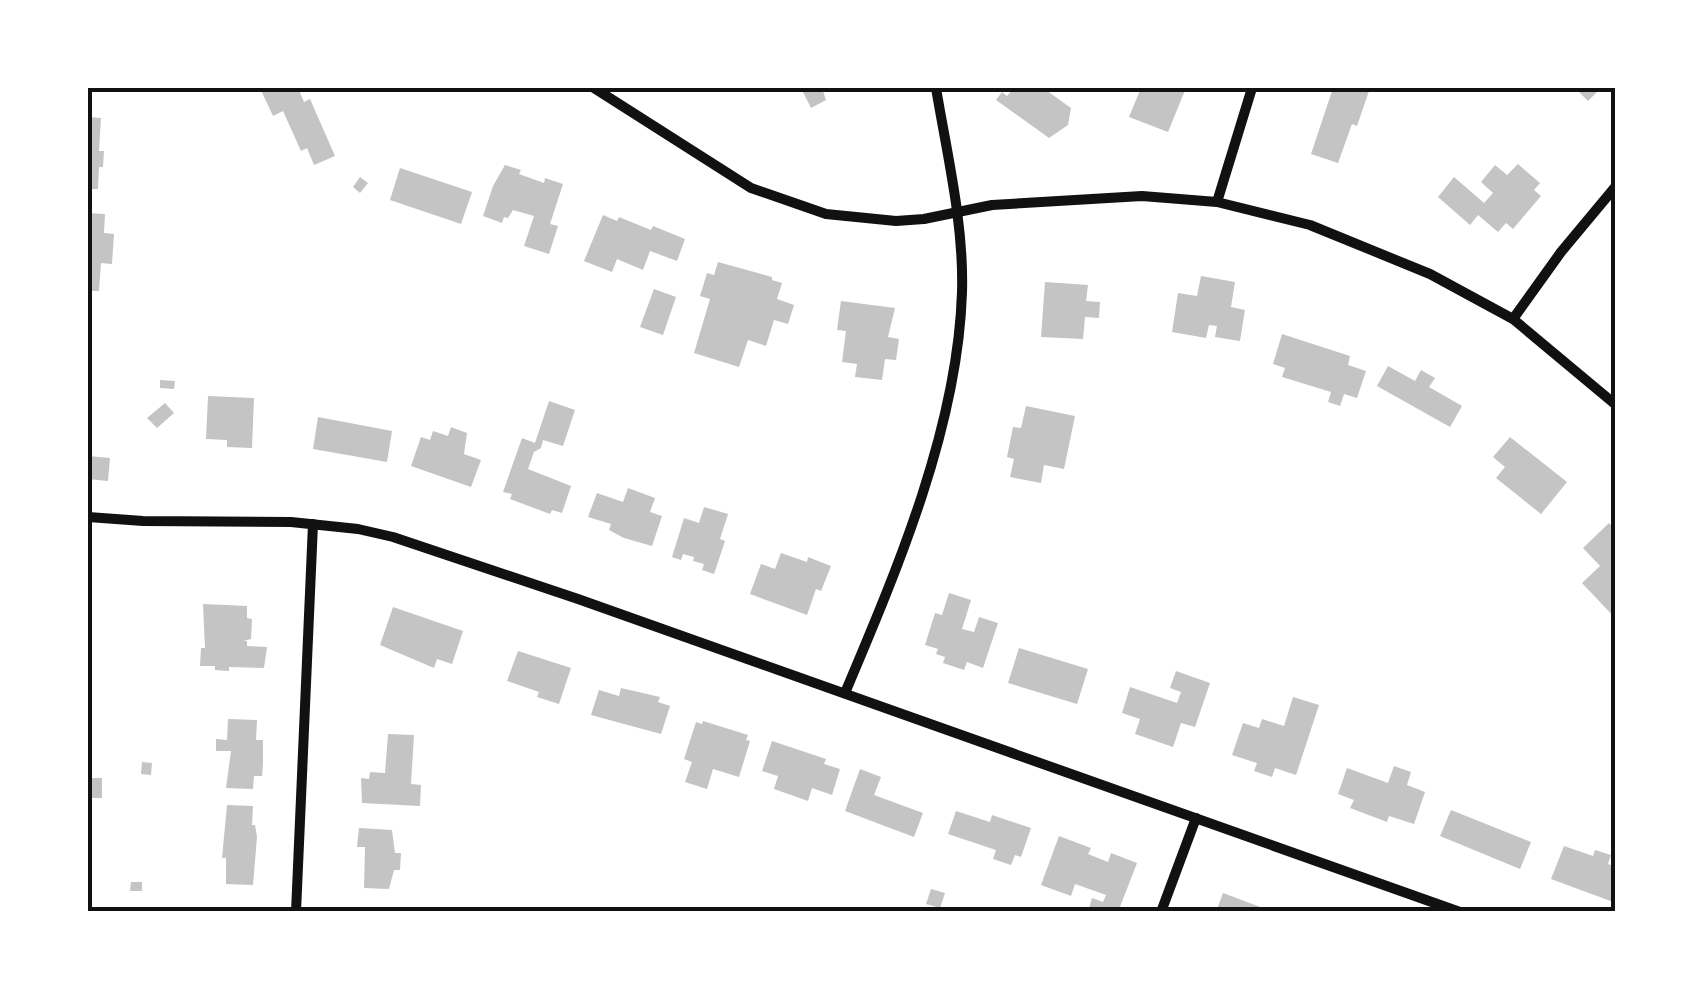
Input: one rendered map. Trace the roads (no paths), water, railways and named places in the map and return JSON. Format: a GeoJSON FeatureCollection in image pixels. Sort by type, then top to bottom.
{"type":"FeatureCollection","features":[{"type":"Feature","properties":{"kind":"street"},"geometry":{"type":"LineString","coordinates":[[594,88],[726,175],[775,199],[826,214],[875,220],[924,219],[992,205],[1142,196],[1217,202],[1280,216],[1354,241],[1430,274],[1513,319],[1616,405]]}},
{"type":"Feature","properties":{"kind":"street"},"geometry":{"type":"LineString","coordinates":[[845,694],[905,540],[948,394],[962,290],[962,254],[936,88]]}},
{"type":"Feature","properties":{"kind":"street"},"geometry":{"type":"LineString","coordinates":[[1217,202],[1252,88]]}},
{"type":"Feature","properties":{"kind":"street"},"geometry":{"type":"LineString","coordinates":[[1513,319],[1561,252],[1616,186]]}},
{"type":"Feature","properties":{"kind":"street"},"geometry":{"type":"LineString","coordinates":[[88,517],[313,524],[392,537],[1460,912]]}},
{"type":"Feature","properties":{"kind":"street"},"geometry":{"type":"LineString","coordinates":[[296,912],[313,524]]}},
{"type":"Feature","properties":{"kind":"street"},"geometry":{"type":"LineString","coordinates":[[1161,912],[1196,818]]}}]}
